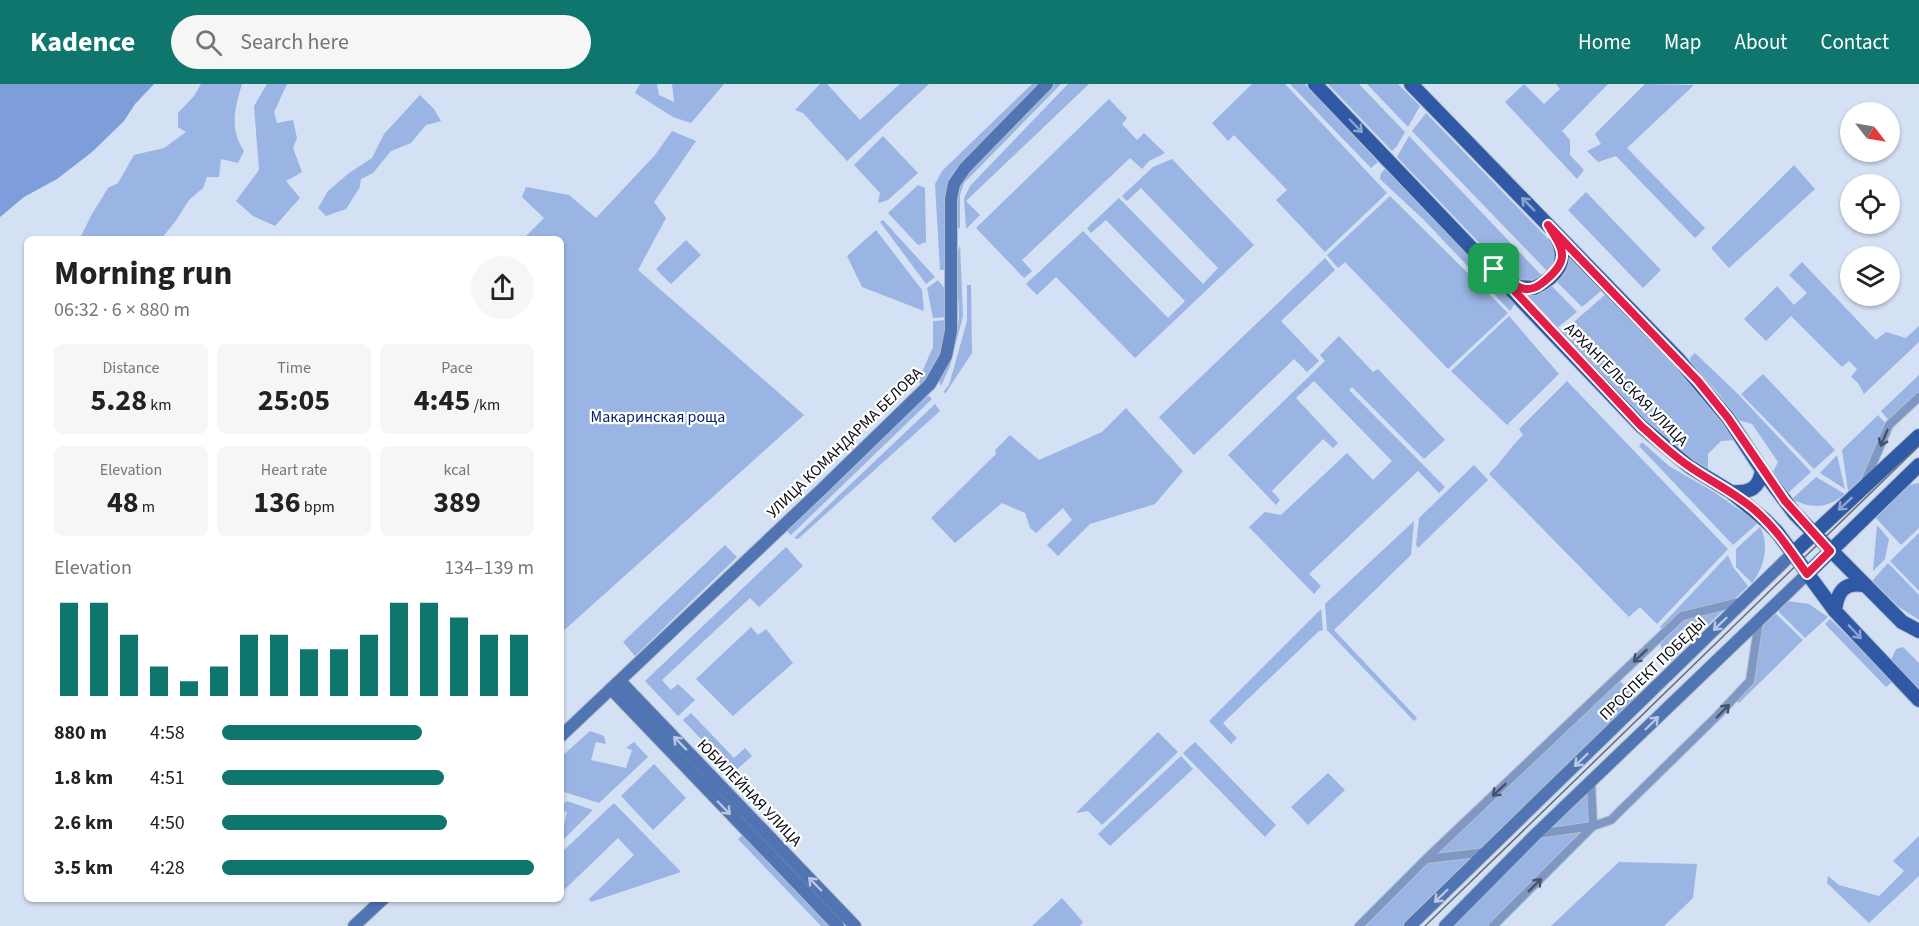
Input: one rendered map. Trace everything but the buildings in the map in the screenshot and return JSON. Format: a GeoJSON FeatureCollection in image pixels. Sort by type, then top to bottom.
{"type":"FeatureCollection","features":[{"type":"Feature","properties":{"kind":"main road","name":"УЛИЦА КОМАНДАРМА БЕЛОВА"},"geometry":{"type":"LineString","coordinates":[[564,733],[930,384],[946,356],[951,331],[951,200],[954,184],[965,168],[1047,84]]}},
{"type":"Feature","properties":{"kind":"main road","name":"АРХАНГЕЛЬСКАЯ УЛИЦА"},"geometry":{"type":"LineString","coordinates":[[1315,84],[1494,269],[1641,426],[1690,467],[1731,492],[1777,532],[1835,611],[1919,700]]}},
{"type":"Feature","properties":{"kind":"main road"},"geometry":{"type":"LineString","coordinates":[[1411,84],[1698,381],[1728,418],[1762,470],[1790,507],[1830,551],[1902,622],[1919,632]]}},
{"type":"Feature","properties":{"kind":"main road"},"geometry":{"type":"LineString","coordinates":[[1494,269],[1518,287],[1527,289],[1540,285],[1557,271],[1563,255],[1562,247],[1548,225]]}},
{"type":"Feature","properties":{"kind":"main road","name":"ПРОСПЕКТ ПОБЕДЫ"},"geometry":{"type":"LineString","coordinates":[[1410,926],[1792,554],[1919,436]]}},
{"type":"Feature","properties":{"kind":"main road"},"geometry":{"type":"LineString","coordinates":[[1445,926],[1536,834],[1919,465]]}},
{"type":"Feature","properties":{"kind":"main road"},"geometry":{"type":"LineString","coordinates":[[1731,492],[1751,491],[1759,483],[1762,470]]}},
{"type":"Feature","properties":{"kind":"main road"},"geometry":{"type":"LineString","coordinates":[[1835,611],[1837,599],[1843,589],[1854,584],[1863,585]]}},
{"type":"Feature","properties":{"kind":"main road","name":"ЮБИЛЕЙНАЯ УЛИЦА"},"geometry":{"type":"LineString","coordinates":[[616,685],[753,819],[855,926]]}},
{"type":"Feature","properties":{"kind":"main road","name":"ЮБИЛЕЙНАЯ УЛИЦА"},"geometry":{"type":"LineString","coordinates":[[616,685],[744,828],[838,926]]}},
{"type":"Feature","properties":{"kind":"main road"},"geometry":{"type":"LineString","coordinates":[[744,828],[753,819]]}},
{"type":"Feature","properties":{"kind":"main road"},"geometry":{"type":"LineString","coordinates":[[354,926],[380,902]]}},
{"type":"Feature","properties":{"kind":"street"},"geometry":{"type":"LineString","coordinates":[[1863,487],[1889,425],[1919,397]]}},
{"type":"Feature","properties":{"kind":"street"},"geometry":{"type":"LineString","coordinates":[[1359,926],[1426,859],[1682,616],[1744,601]]}},
{"type":"Feature","properties":{"kind":"street"},"geometry":{"type":"LineString","coordinates":[[1536,834],[1593,826],[1611,820],[1750,681],[1759,621]]}},
{"type":"Feature","properties":{"kind":"street"},"geometry":{"type":"LineString","coordinates":[[1493,926],[1593,826],[1591,781]]}},
{"type":"Feature","properties":{"kind":"street"},"geometry":{"type":"LineString","coordinates":[[1426,859],[1486,852]]}},
{"type":"Feature","properties":{"kind":"green space"},"geometry":{"type":"Polygon","coordinates":[[[201,84],[242,84],[237,101],[235,126],[239,143],[244,151],[238,163],[221,159],[219,177],[207,177],[203,188],[189,200],[164,236],[81,236],[108,188],[118,183],[134,155],[164,148],[186,132],[178,127],[178,113],[194,96],[201,84]]]}},
{"type":"Feature","properties":{"kind":"green space"},"geometry":{"type":"Polygon","coordinates":[[[267,84],[287,84],[274,112],[277,123],[293,120],[297,138],[293,148],[302,172],[286,181],[300,198],[275,226],[253,216],[236,201],[259,170],[254,106],[267,84]]]}},
{"type":"Feature","properties":{"kind":"green space"},"geometry":{"type":"Polygon","coordinates":[[[640,84],[657,84],[659,95],[674,102],[672,84],[724,84],[691,123],[673,117],[635,93],[640,84]]]}},
{"type":"Feature","properties":{"kind":"green space"},"geometry":{"type":"Polygon","coordinates":[[[820,84],[827,84],[860,120],[900,84],[929,84],[847,161],[803,113],[795,110],[820,84]]]}},
{"type":"Feature","properties":{"kind":"green space"},"geometry":{"type":"Polygon","coordinates":[[[1032,84],[1043,84],[954,171],[946,189],[947,270],[940,270],[935,184],[942,171],[1032,84]]]}},
{"type":"Feature","properties":{"kind":"green space"},"geometry":{"type":"Polygon","coordinates":[[[1055,84],[1061,84],[964,183],[960,195],[960,229],[956,226],[957,199],[966,174],[1055,84]]]}},
{"type":"Feature","properties":{"kind":"green space"},"geometry":{"type":"Polygon","coordinates":[[[1068,84],[1089,84],[966,201],[980,215],[966,229],[964,198],[970,186],[1068,84]]]}},
{"type":"Feature","properties":{"kind":"green space"},"geometry":{"type":"Polygon","coordinates":[[[1252,84],[1285,84],[1387,193],[1325,252],[1276,200],[1287,190],[1234,135],[1228,141],[1212,123],[1252,84]]]}},
{"type":"Feature","properties":{"kind":"green space"},"geometry":{"type":"Polygon","coordinates":[[[1290,84],[1305,84],[1378,162],[1371,168],[1290,84]]]}},
{"type":"Feature","properties":{"kind":"green space"},"geometry":{"type":"Polygon","coordinates":[[[1328,84],[1359,84],[1405,132],[1397,146],[1392,151],[1328,84]]]}},
{"type":"Feature","properties":{"kind":"green space"},"geometry":{"type":"Polygon","coordinates":[[[1367,84],[1398,84],[1420,106],[1408,127],[1367,84]]]}},
{"type":"Feature","properties":{"kind":"green space"},"geometry":{"type":"Polygon","coordinates":[[[1524,84],[1544,104],[1560,89],[1556,84],[1608,84],[1562,131],[1570,140],[1570,155],[1584,170],[1577,179],[1505,102],[1524,84]]]}},
{"type":"Feature","properties":{"kind":"green space"},"geometry":{"type":"Polygon","coordinates":[[[1645,84],[1694,85],[1627,148],[1705,228],[1695,238],[1616,156],[1598,162],[1587,151],[1601,144],[1595,134],[1645,84]]]}},
{"type":"Feature","properties":{"kind":"green space"},"geometry":{"type":"Polygon","coordinates":[[[420,95],[434,109],[441,121],[426,125],[411,143],[391,151],[373,173],[361,179],[360,187],[346,209],[326,216],[318,208],[328,191],[349,173],[372,158],[384,134],[420,95]]]}},
{"type":"Feature","properties":{"kind":"green space"},"geometry":{"type":"Polygon","coordinates":[[[1109,99],[1127,118],[1122,124],[1137,140],[1144,133],[1165,153],[1149,161],[1142,169],[1130,158],[1022,260],[1032,271],[1024,278],[976,228],[1109,99]]]}},
{"type":"Feature","properties":{"kind":"green space"},"geometry":{"type":"Polygon","coordinates":[[[1426,113],[1556,247],[1558,255],[1549,273],[1412,131],[1426,113]]]}},
{"type":"Feature","properties":{"kind":"green space","name":"Макаринская роща"},"geometry":{"type":"Polygon","coordinates":[[[672,131],[696,141],[654,202],[666,218],[638,270],[804,415],[564,630],[564,236],[526,236],[544,218],[522,197],[526,187],[569,195],[596,218],[655,155],[672,131]]]}},
{"type":"Feature","properties":{"kind":"green space"},"geometry":{"type":"Polygon","coordinates":[[[883,136],[918,173],[888,200],[878,203],[880,193],[854,165],[883,136]]]}},
{"type":"Feature","properties":{"kind":"green space"},"geometry":{"type":"Polygon","coordinates":[[[1409,136],[1544,278],[1538,283],[1515,280],[1397,157],[1409,136]]]}},
{"type":"Feature","properties":{"kind":"green space"},"geometry":{"type":"Polygon","coordinates":[[[1172,159],[1254,245],[1135,358],[1056,277],[1037,295],[1026,284],[1083,231],[1168,318],[1185,301],[1106,220],[1091,233],[1087,228],[1119,198],[1203,284],[1218,268],[1141,188],[1127,201],[1122,196],[1153,167],[1172,159]]]}},
{"type":"Feature","properties":{"kind":"green space"},"geometry":{"type":"Polygon","coordinates":[[[1794,165],[1815,189],[1729,268],[1711,248],[1794,165]]]}},
{"type":"Feature","properties":{"kind":"green space"},"geometry":{"type":"Polygon","coordinates":[[[1385,169],[1516,302],[1510,311],[1424,220],[1380,179],[1385,169]]]}},
{"type":"Feature","properties":{"kind":"green space"},"geometry":{"type":"Polygon","coordinates":[[[918,185],[925,188],[926,242],[918,245],[888,213],[918,185]]]}},
{"type":"Feature","properties":{"kind":"green space"},"geometry":{"type":"Polygon","coordinates":[[[1586,192],[1661,270],[1643,288],[1568,210],[1586,192]]]}},
{"type":"Feature","properties":{"kind":"green space"},"geometry":{"type":"Polygon","coordinates":[[[1390,196],[1508,313],[1448,369],[1345,262],[1338,268],[1327,255],[1390,196]]]}},
{"type":"Feature","properties":{"kind":"green space"},"geometry":{"type":"Polygon","coordinates":[[[883,220],[935,277],[926,284],[880,222],[883,220]]]}},
{"type":"Feature","properties":{"kind":"green space"},"geometry":{"type":"Polygon","coordinates":[[[876,230],[922,290],[924,311],[862,287],[847,256],[876,230]]]}},
{"type":"Feature","properties":{"kind":"green space"},"geometry":{"type":"Polygon","coordinates":[[[686,240],[701,255],[671,284],[656,269],[686,240]]]}},
{"type":"Feature","properties":{"kind":"green space"},"geometry":{"type":"Polygon","coordinates":[[[960,245],[963,316],[950,366],[941,386],[939,381],[950,357],[958,324],[956,262],[960,245]]]}},
{"type":"Feature","properties":{"kind":"green space"},"geometry":{"type":"Polygon","coordinates":[[[1567,253],[1602,290],[1582,307],[1554,279],[1567,253]]]}},
{"type":"Feature","properties":{"kind":"green space"},"geometry":{"type":"Polygon","coordinates":[[[1325,258],[1335,270],[1281,321],[1319,361],[1307,372],[1294,359],[1194,455],[1159,417],[1325,258]]]}},
{"type":"Feature","properties":{"kind":"green space"},"geometry":{"type":"Polygon","coordinates":[[[1802,262],[1840,302],[1840,306],[1844,306],[1876,340],[1886,332],[1906,338],[1919,326],[1919,342],[1864,394],[1858,383],[1851,377],[1857,369],[1849,361],[1842,367],[1791,316],[1766,341],[1744,319],[1777,286],[1794,305],[1807,293],[1789,275],[1802,262]]]}},
{"type":"Feature","properties":{"kind":"green space"},"geometry":{"type":"Polygon","coordinates":[[[938,280],[945,289],[948,317],[933,318],[927,288],[938,280]]]}},
{"type":"Feature","properties":{"kind":"green space"},"geometry":{"type":"Polygon","coordinates":[[[1549,283],[1577,312],[1557,328],[1522,292],[1549,283]]]}},
{"type":"Feature","properties":{"kind":"green space"},"geometry":{"type":"Polygon","coordinates":[[[967,285],[971,285],[972,353],[945,394],[944,391],[949,385],[967,321],[967,285]]]}},
{"type":"Feature","properties":{"kind":"green space"},"geometry":{"type":"Polygon","coordinates":[[[1606,294],[1694,386],[1736,440],[1721,441],[1708,454],[1708,469],[1688,457],[1650,425],[1561,333],[1606,294]]]}},
{"type":"Feature","properties":{"kind":"green space"},"geometry":{"type":"Polygon","coordinates":[[[1509,316],[1559,374],[1507,425],[1451,371],[1509,316]]]}},
{"type":"Feature","properties":{"kind":"green space"},"geometry":{"type":"Polygon","coordinates":[[[946,320],[940,356],[923,387],[918,381],[933,347],[933,321],[946,320]]]}},
{"type":"Feature","properties":{"kind":"green space"},"geometry":{"type":"Polygon","coordinates":[[[1339,336],[1373,372],[1378,369],[1445,440],[1424,459],[1352,387],[1349,390],[1445,487],[1439,493],[1418,471],[1309,574],[1321,586],[1314,594],[1249,527],[1265,512],[1281,515],[1347,453],[1373,480],[1392,461],[1314,381],[1296,398],[1338,443],[1333,448],[1323,439],[1272,491],[1280,500],[1276,505],[1228,455],[1325,361],[1320,355],[1339,336]]]}},
{"type":"Feature","properties":{"kind":"green space"},"geometry":{"type":"Polygon","coordinates":[[[1695,353],[1739,395],[1811,472],[1788,493],[1773,472],[1778,462],[1752,424],[1738,420],[1720,395],[1691,363],[1690,358],[1695,353]]]}},
{"type":"Feature","properties":{"kind":"green space"},"geometry":{"type":"Polygon","coordinates":[[[1763,374],[1835,450],[1814,469],[1741,394],[1763,374]]]}},
{"type":"Feature","properties":{"kind":"green space"},"geometry":{"type":"Polygon","coordinates":[[[1919,375],[1919,394],[1890,422],[1881,411],[1919,375]]]}},
{"type":"Feature","properties":{"kind":"green space"},"geometry":{"type":"Polygon","coordinates":[[[1567,381],[1728,549],[1657,624],[1640,607],[1629,617],[1489,474],[1523,435],[1519,429],[1567,381]]]}},
{"type":"Feature","properties":{"kind":"green space"},"geometry":{"type":"Polygon","coordinates":[[[925,392],[932,399],[791,535],[785,529],[925,392]]]}},
{"type":"Feature","properties":{"kind":"green space"},"geometry":{"type":"Polygon","coordinates":[[[935,404],[940,411],[798,539],[794,538],[935,404]]]}},
{"type":"Feature","properties":{"kind":"green space"},"geometry":{"type":"Polygon","coordinates":[[[1126,408],[1183,471],[1155,504],[1090,524],[1058,556],[1047,545],[1072,520],[1063,508],[1036,533],[1030,528],[1025,513],[1002,503],[955,543],[931,518],[996,454],[995,450],[1010,435],[1039,460],[1102,432],[1126,408]]]}},
{"type":"Feature","properties":{"kind":"green space"},"geometry":{"type":"Polygon","coordinates":[[[1878,415],[1887,425],[1863,477],[1848,491],[1842,450],[1878,415]]]}},
{"type":"Feature","properties":{"kind":"green space"},"geometry":{"type":"Polygon","coordinates":[[[1642,442],[1669,466],[1714,492],[1758,523],[1733,545],[1639,446],[1642,442]]]}},
{"type":"Feature","properties":{"kind":"green space"},"geometry":{"type":"Polygon","coordinates":[[[1837,455],[1845,489],[1820,473],[1837,455]]]}},
{"type":"Feature","properties":{"kind":"green space"},"geometry":{"type":"Polygon","coordinates":[[[1474,465],[1488,480],[1418,548],[1416,545],[1419,518],[1474,465]]]}},
{"type":"Feature","properties":{"kind":"green space"},"geometry":{"type":"Polygon","coordinates":[[[1816,477],[1845,494],[1832,503],[1819,506],[1806,505],[1792,499],[1816,477]]]}},
{"type":"Feature","properties":{"kind":"green space"},"geometry":{"type":"Polygon","coordinates":[[[1919,483],[1919,528],[1901,545],[1874,516],[1905,486],[1919,483]]]}},
{"type":"Feature","properties":{"kind":"green space"},"geometry":{"type":"Polygon","coordinates":[[[1414,521],[1411,555],[1334,630],[1417,718],[1414,721],[1327,630],[1325,604],[1414,521]]]}},
{"type":"Feature","properties":{"kind":"green space"},"geometry":{"type":"Polygon","coordinates":[[[1877,525],[1889,539],[1885,559],[1873,571],[1877,525]]]}},
{"type":"Feature","properties":{"kind":"green space"},"geometry":{"type":"Polygon","coordinates":[[[1760,527],[1765,541],[1764,556],[1760,570],[1752,583],[1736,567],[1736,549],[1760,527]]]}},
{"type":"Feature","properties":{"kind":"green space"},"geometry":{"type":"Polygon","coordinates":[[[1919,533],[1919,591],[1890,561],[1919,533]]]}},
{"type":"Feature","properties":{"kind":"green space"},"geometry":{"type":"Polygon","coordinates":[[[725,545],[737,557],[635,656],[623,642],[725,545]]]}},
{"type":"Feature","properties":{"kind":"green space"},"geometry":{"type":"Polygon","coordinates":[[[786,547],[803,566],[759,607],[750,598],[662,680],[671,690],[678,684],[695,700],[678,716],[645,681],[786,547]]]}},
{"type":"Feature","properties":{"kind":"green space"},"geometry":{"type":"Polygon","coordinates":[[[1728,555],[1733,567],[1748,586],[1669,663],[1660,644],[1668,636],[1660,627],[1728,555]]]}},
{"type":"Feature","properties":{"kind":"green space"},"geometry":{"type":"Polygon","coordinates":[[[1888,563],[1919,595],[1919,620],[1899,607],[1872,581],[1888,563]]]}},
{"type":"Feature","properties":{"kind":"green space"},"geometry":{"type":"Polygon","coordinates":[[[1787,601],[1809,604],[1828,617],[1805,638],[1776,609],[1787,601]]]}},
{"type":"Feature","properties":{"kind":"green space"},"geometry":{"type":"Polygon","coordinates":[[[1321,609],[1323,630],[1319,631],[1223,723],[1237,738],[1231,744],[1209,721],[1321,609]]]}},
{"type":"Feature","properties":{"kind":"green space"},"geometry":{"type":"Polygon","coordinates":[[[1773,611],[1803,640],[1739,703],[1735,698],[1750,681],[1760,625],[1773,611]]]}},
{"type":"Feature","properties":{"kind":"green space"},"geometry":{"type":"Polygon","coordinates":[[[1830,619],[1893,681],[1886,687],[1825,624],[1830,619]]]}},
{"type":"Feature","properties":{"kind":"green space"},"geometry":{"type":"Polygon","coordinates":[[[751,627],[758,635],[766,629],[793,663],[733,716],[696,679],[751,627]]]}},
{"type":"Feature","properties":{"kind":"green space"},"geometry":{"type":"Polygon","coordinates":[[[1903,647],[1919,663],[1919,695],[1901,676],[1891,660],[1896,649],[1903,647]]]}},
{"type":"Feature","properties":{"kind":"green space"},"geometry":{"type":"Polygon","coordinates":[[[1617,678],[1640,702],[1410,926],[1358,926],[1617,678]]]}},
{"type":"Feature","properties":{"kind":"green space"},"geometry":{"type":"Polygon","coordinates":[[[691,713],[734,758],[745,748],[752,756],[733,773],[683,720],[691,713]]]}},
{"type":"Feature","properties":{"kind":"green space"},"geometry":{"type":"Polygon","coordinates":[[[590,731],[604,736],[606,744],[596,742],[591,760],[626,768],[632,750],[626,748],[634,742],[648,757],[599,803],[564,792],[564,754],[590,731]]]}},
{"type":"Feature","properties":{"kind":"green space"},"geometry":{"type":"Polygon","coordinates":[[[1158,732],[1178,752],[1102,825],[1088,811],[1076,813],[1158,732]]]}},
{"type":"Feature","properties":{"kind":"green space"},"geometry":{"type":"Polygon","coordinates":[[[1195,742],[1276,825],[1265,837],[1183,753],[1195,742]]]}},
{"type":"Feature","properties":{"kind":"green space"},"geometry":{"type":"Polygon","coordinates":[[[1181,756],[1193,769],[1110,846],[1098,834],[1181,756]]]}},
{"type":"Feature","properties":{"kind":"green space"},"geometry":{"type":"Polygon","coordinates":[[[654,764],[686,798],[653,830],[621,796],[654,764]]]}},
{"type":"Feature","properties":{"kind":"green space"},"geometry":{"type":"Polygon","coordinates":[[[1328,773],[1345,790],[1308,825],[1291,807],[1328,773]]]}},
{"type":"Feature","properties":{"kind":"green space"},"geometry":{"type":"Polygon","coordinates":[[[1591,781],[1593,826],[1491,926],[1445,926],[1591,781]]]}},
{"type":"Feature","properties":{"kind":"green space"},"geometry":{"type":"Polygon","coordinates":[[[567,801],[593,810],[564,839],[567,812],[564,811],[564,804],[567,801]]]}},
{"type":"Feature","properties":{"kind":"green space"},"geometry":{"type":"Polygon","coordinates":[[[614,803],[681,872],[591,902],[589,899],[634,855],[618,838],[564,890],[564,850],[614,803]]]}},
{"type":"Feature","properties":{"kind":"green space"},"geometry":{"type":"Polygon","coordinates":[[[744,834],[832,926],[821,926],[738,839],[744,834]]]}},
{"type":"Feature","properties":{"kind":"green space"},"geometry":{"type":"Polygon","coordinates":[[[1919,836],[1919,876],[1869,923],[1827,883],[1828,876],[1839,885],[1879,896],[1904,871],[1893,861],[1919,836]]]}},
{"type":"Feature","properties":{"kind":"green space"},"geometry":{"type":"Polygon","coordinates":[[[1619,862],[1697,864],[1693,898],[1664,926],[1551,926],[1619,862]]]}},
{"type":"Feature","properties":{"kind":"green space"},"geometry":{"type":"Polygon","coordinates":[[[1062,898],[1083,922],[1080,926],[1032,926],[1062,898]]]}},
{"type":"Feature","properties":{"kind":"shaded area"},"geometry":{"type":"Polygon","coordinates":[[[0,84],[154,84],[135,104],[124,121],[92,152],[57,179],[24,197],[0,217],[0,84]]]}},
{"type":"Feature","properties":{"kind":"tram line"},"geometry":{"type":"LineString","coordinates":[[1425,926],[1919,446]]}},
{"type":"Feature","properties":{"kind":"route"},"geometry":{"type":"LineString","coordinates":[[1548,225],[1715,400],[1785,501],[1830,551],[1807,574],[1777,532],[1757,512],[1667,450],[1641,426],[1494,269],[1518,287],[1527,289],[1540,285],[1557,271],[1563,255],[1562,247],[1548,225]]}}]}
